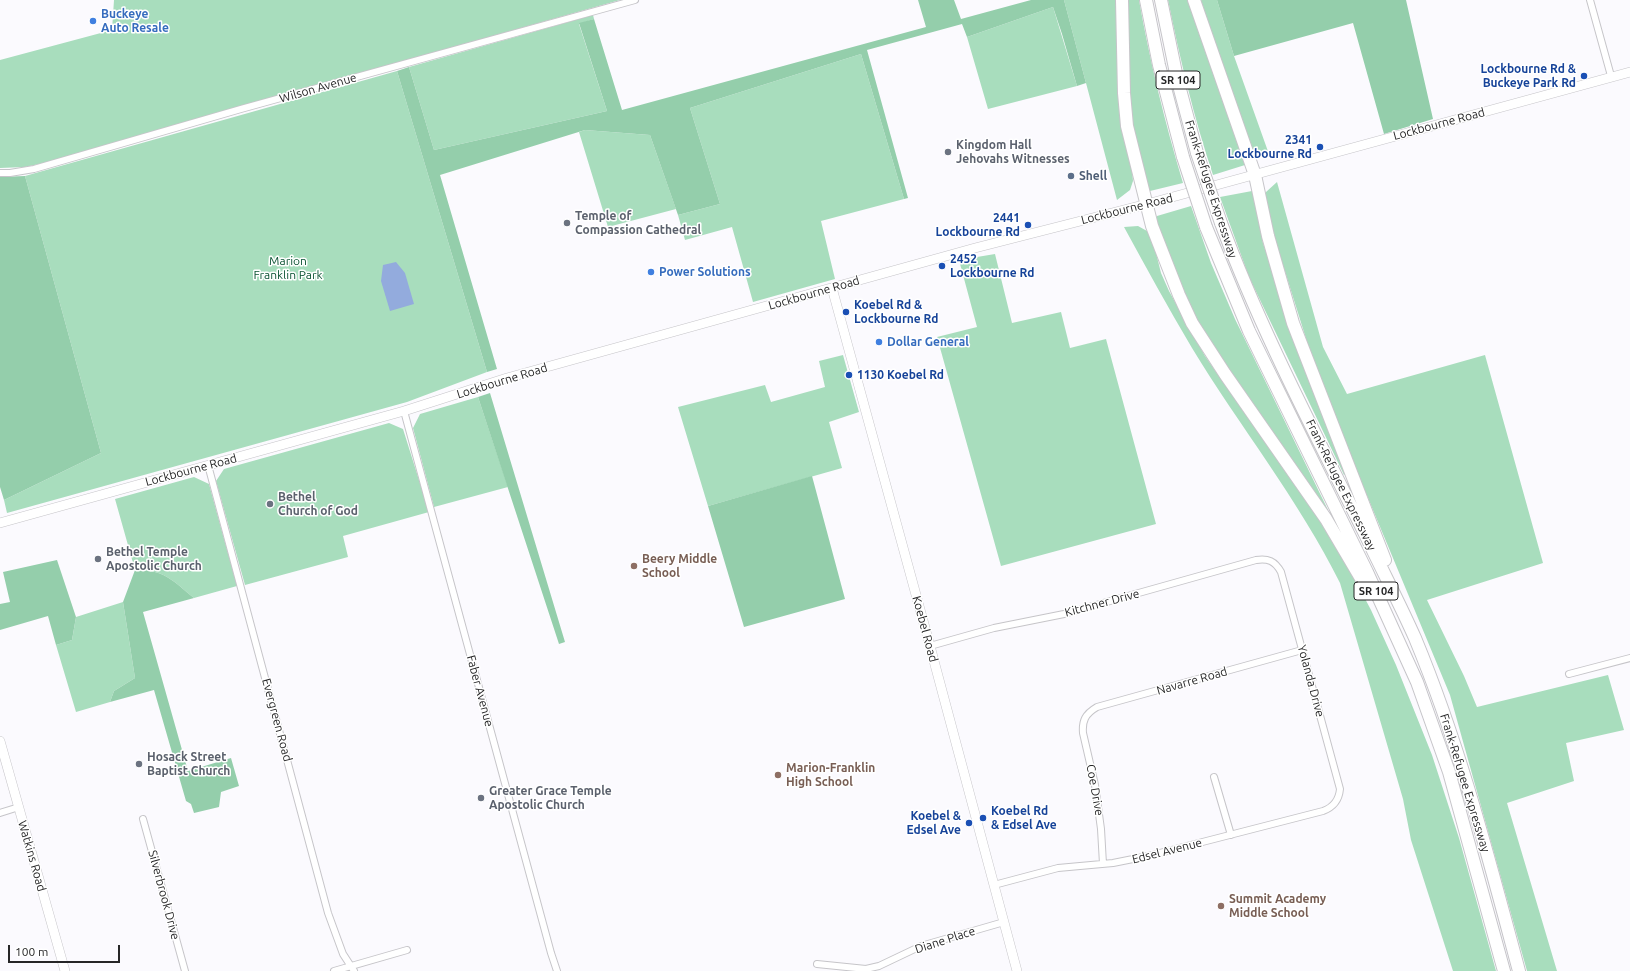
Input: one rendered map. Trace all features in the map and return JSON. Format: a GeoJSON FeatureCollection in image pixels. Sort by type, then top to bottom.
{"type":"FeatureCollection","features":[{"type":"Feature","properties":{"kind":"highway"},"geometry":{"type":"LineString","coordinates":[[1122,0],[1124,93],[1127,126],[1135,163],[1152,226],[1167,266],[1192,323],[1225,374],[1326,519],[1400,642]]}},
{"type":"Feature","properties":{"kind":"highway","name":"Frank-Refugee Expressway"},"geometry":{"type":"LineString","coordinates":[[1146,0],[1159,65],[1183,158],[1206,227],[1249,331],[1367,572],[1417,682],[1449,772],[1504,971]]}},
{"type":"Feature","properties":{"kind":"highway","name":"Frank-Refugee Expressway"},"geometry":{"type":"LineString","coordinates":[[1161,0],[1177,78],[1197,154],[1221,224],[1238,269],[1261,322],[1414,636],[1452,733],[1477,816],[1519,971]]}},
{"type":"Feature","properties":{"kind":"highway"},"geometry":{"type":"LineString","coordinates":[[1194,0],[1255,174],[1268,236],[1293,323],[1414,636]]}},
{"type":"Feature","properties":{"kind":"main road","name":"Lockbourne Road"},"geometry":{"type":"LineString","coordinates":[[0,523],[404,411],[507,378],[975,248],[1147,204],[1630,72]]}},
{"type":"Feature","properties":{"kind":"main road","name":"Koebel Road"},"geometry":{"type":"LineString","coordinates":[[832,288],[1017,971]]}},
{"type":"Feature","properties":{"kind":"main road","name":"Watkins Road"},"geometry":{"type":"LineString","coordinates":[[0,740],[65,971]]}},
{"type":"Feature","properties":{"kind":"street","name":"Wilson Avenue"},"geometry":{"type":"LineString","coordinates":[[0,173],[34,169],[241,109],[635,0]]}},
{"type":"Feature","properties":{"kind":"street"},"geometry":{"type":"LineString","coordinates":[[1590,0],[1611,76]]}},
{"type":"Feature","properties":{"kind":"street","name":"Faber Avenue"},"geometry":{"type":"LineString","coordinates":[[404,411],[550,953],[557,971]]}},
{"type":"Feature","properties":{"kind":"street","name":"Evergreen Road"},"geometry":{"type":"LineString","coordinates":[[208,465],[328,913],[336,937],[352,969]]}},
{"type":"Feature","properties":{"kind":"street","name":"Kitchner Drive"},"geometry":{"type":"LineString","coordinates":[[930,646],[994,628],[1064,614],[1256,560],[1264,559],[1273,561]]}},
{"type":"Feature","properties":{"kind":"street","name":"Yolanda Drive"},"geometry":{"type":"LineString","coordinates":[[1273,561],[1281,572],[1340,789],[1336,803]]}},
{"type":"Feature","properties":{"kind":"street","name":"Navarre Road"},"geometry":{"type":"LineString","coordinates":[[1085,717],[1096,707],[1302,650]]}},
{"type":"Feature","properties":{"kind":"street"},"geometry":{"type":"LineString","coordinates":[[1569,674],[1630,658]]}},
{"type":"Feature","properties":{"kind":"street","name":"Coe Drive"},"geometry":{"type":"LineString","coordinates":[[1085,717],[1083,733],[1095,786],[1101,829],[1103,864]]}},
{"type":"Feature","properties":{"kind":"street"},"geometry":{"type":"LineString","coordinates":[[1214,777],[1231,835]]}},
{"type":"Feature","properties":{"kind":"street","name":"Edsel Avenue"},"geometry":{"type":"LineString","coordinates":[[994,885],[1058,868],[1103,864],[1148,856],[1323,810],[1330,808],[1336,803]]}},
{"type":"Feature","properties":{"kind":"street"},"geometry":{"type":"LineString","coordinates":[[0,813],[19,807]]}},
{"type":"Feature","properties":{"kind":"street","name":"Silverbrook Drive"},"geometry":{"type":"LineString","coordinates":[[143,819],[185,971]]}},
{"type":"Feature","properties":{"kind":"street","name":"Diane Place"},"geometry":{"type":"LineString","coordinates":[[817,964],[866,969],[879,966],[921,946],[1004,922]]}},
{"type":"Feature","properties":{"kind":"street"},"geometry":{"type":"LineString","coordinates":[[334,971],[352,969],[407,950]]}},
{"type":"Feature","properties":{"kind":"green space"},"geometry":{"type":"Polygon","coordinates":[[[114,0],[620,0],[44,163],[25,167],[0,168],[0,60],[112,30],[114,0]]]}},
{"type":"Feature","properties":{"kind":"green space"},"geometry":{"type":"Polygon","coordinates":[[[918,0],[954,0],[961,19],[1031,0],[1064,0],[1086,83],[1077,86],[1053,7],[967,37],[962,24],[867,50],[908,198],[904,199],[861,54],[690,108],[720,204],[678,215],[650,135],[585,130],[440,175],[497,369],[487,372],[397,71],[409,67],[434,150],[607,111],[579,23],[594,19],[622,110],[926,27],[918,0]]]}},
{"type":"Feature","properties":{"kind":"green space"},"geometry":{"type":"Polygon","coordinates":[[[1064,0],[1117,0],[1133,181],[1130,190],[1117,200],[1064,0]]]}},
{"type":"Feature","properties":{"kind":"green space"},"geometry":{"type":"Polygon","coordinates":[[[1127,0],[1139,0],[1158,92],[1183,183],[1150,191],[1145,180],[1137,148],[1130,106],[1127,0]]]}},
{"type":"Feature","properties":{"kind":"green space"},"geometry":{"type":"Polygon","coordinates":[[[1168,0],[1190,0],[1246,159],[1245,165],[1213,175],[1188,88],[1168,0]]]}},
{"type":"Feature","properties":{"kind":"green space"},"geometry":{"type":"Polygon","coordinates":[[[1201,0],[1217,0],[1234,56],[1270,157],[1255,154],[1248,145],[1201,0]]]}},
{"type":"Feature","properties":{"kind":"green space"},"geometry":{"type":"Polygon","coordinates":[[[1217,0],[1406,0],[1433,119],[1384,134],[1353,23],[1234,56],[1217,0]]]}},
{"type":"Feature","properties":{"kind":"green space"},"geometry":{"type":"Polygon","coordinates":[[[1053,7],[1077,86],[988,109],[967,37],[1053,7]]]}},
{"type":"Feature","properties":{"kind":"green space"},"geometry":{"type":"Polygon","coordinates":[[[593,15],[594,19],[579,24],[607,111],[434,150],[409,67],[593,15]]]}},
{"type":"Feature","properties":{"kind":"green space"},"geometry":{"type":"Polygon","coordinates":[[[861,54],[904,199],[821,221],[835,279],[753,302],[732,227],[685,240],[678,215],[720,204],[690,108],[861,54]]]}},
{"type":"Feature","properties":{"kind":"green space","name":"Marion Franklin Park"},"geometry":{"type":"Polygon","coordinates":[[[397,71],[487,372],[407,402],[7,513],[4,500],[101,453],[25,176],[397,71]]]}},
{"type":"Feature","properties":{"kind":"green space"},"geometry":{"type":"Polygon","coordinates":[[[585,130],[650,135],[676,209],[608,227],[579,132],[585,130]]]}},
{"type":"Feature","properties":{"kind":"green space"},"geometry":{"type":"Polygon","coordinates":[[[25,176],[101,453],[4,500],[0,487],[0,177],[25,176]]]}},
{"type":"Feature","properties":{"kind":"green space"},"geometry":{"type":"Polygon","coordinates":[[[1277,182],[1323,347],[1347,394],[1485,355],[1543,563],[1427,600],[1464,676],[1477,707],[1608,675],[1624,730],[1566,743],[1574,781],[1507,803],[1557,971],[1527,971],[1450,695],[1314,364],[1266,207],[1266,192],[1277,182]]]}},
{"type":"Feature","properties":{"kind":"green space"},"geometry":{"type":"Polygon","coordinates":[[[1252,191],[1263,243],[1278,289],[1346,474],[1344,475],[1249,277],[1220,197],[1252,191]]]}},
{"type":"Feature","properties":{"kind":"green space"},"geometry":{"type":"Polygon","coordinates":[[[1191,206],[1211,263],[1235,319],[1328,510],[1326,512],[1212,346],[1190,307],[1156,225],[1157,216],[1191,206]]]}},
{"type":"Feature","properties":{"kind":"green space"},"geometry":{"type":"Polygon","coordinates":[[[1138,226],[1147,231],[1152,237],[1161,273],[1169,291],[1205,356],[1334,540],[1371,610],[1396,665],[1432,755],[1459,838],[1496,971],[1453,971],[1411,840],[1403,799],[1340,583],[1324,552],[1288,493],[1192,348],[1124,227],[1138,226]]]}},
{"type":"Feature","properties":{"kind":"green space"},"geometry":{"type":"Polygon","coordinates":[[[995,254],[1012,323],[1061,312],[1070,348],[1106,339],[1156,524],[1001,566],[937,337],[977,327],[959,260],[995,254]]]}},
{"type":"Feature","properties":{"kind":"green space"},"geometry":{"type":"Polygon","coordinates":[[[843,355],[859,412],[829,422],[842,468],[708,506],[678,407],[765,385],[771,402],[825,387],[819,361],[843,355]]]}},
{"type":"Feature","properties":{"kind":"green space"},"geometry":{"type":"Polygon","coordinates":[[[490,393],[565,642],[559,644],[478,397],[490,393]]]}},
{"type":"Feature","properties":{"kind":"green space"},"geometry":{"type":"Polygon","coordinates":[[[478,397],[508,487],[434,507],[413,428],[420,414],[478,397]]]}},
{"type":"Feature","properties":{"kind":"green space"},"geometry":{"type":"Polygon","coordinates":[[[389,423],[403,429],[429,512],[343,536],[348,557],[245,585],[216,481],[224,469],[389,423]]]}},
{"type":"Feature","properties":{"kind":"green space"},"geometry":{"type":"Polygon","coordinates":[[[812,476],[845,599],[744,627],[708,506],[812,476]]]}},
{"type":"Feature","properties":{"kind":"green space"},"geometry":{"type":"Polygon","coordinates":[[[194,477],[209,484],[237,586],[194,598],[168,577],[145,570],[135,570],[115,499],[194,477]]]}},
{"type":"Feature","properties":{"kind":"green space"},"geometry":{"type":"Polygon","coordinates":[[[57,560],[76,617],[72,640],[56,645],[48,616],[0,630],[0,604],[10,602],[3,572],[57,560]]]}},
{"type":"Feature","properties":{"kind":"green space"},"geometry":{"type":"Polygon","coordinates":[[[135,570],[145,570],[168,577],[194,598],[143,612],[188,771],[231,758],[239,786],[221,792],[219,807],[194,813],[191,804],[186,801],[154,690],[110,702],[114,691],[135,678],[123,602],[135,570]]]}},
{"type":"Feature","properties":{"kind":"green space"},"geometry":{"type":"Polygon","coordinates":[[[123,602],[135,678],[114,691],[110,702],[76,712],[56,645],[72,640],[76,617],[123,602]]]}},
{"type":"Feature","properties":{"kind":"water"},"geometry":{"type":"Polygon","coordinates":[[[396,262],[405,273],[414,304],[390,311],[381,281],[383,265],[396,262]]]}},
{"type":"Feature","properties":{"kind":"place","name":"Buckeye Auto Resale"},"geometry":{"type":"Point","coordinates":[93,21]}},
{"type":"Feature","properties":{"kind":"place","name":"Lockbourne Rd & Buckeye Park Rd"},"geometry":{"type":"Point","coordinates":[1584,76]}},
{"type":"Feature","properties":{"kind":"place","name":"2341 Lockbourne Rd"},"geometry":{"type":"Point","coordinates":[1320,147]}},
{"type":"Feature","properties":{"kind":"place","name":"Kingdom Hall Jehovahs Witnesses"},"geometry":{"type":"Point","coordinates":[948,152]}},
{"type":"Feature","properties":{"kind":"place","name":"Shell"},"geometry":{"type":"Point","coordinates":[1071,176]}},
{"type":"Feature","properties":{"kind":"place","name":"Temple of Compassion Cathedral"},"geometry":{"type":"Point","coordinates":[567,223]}},
{"type":"Feature","properties":{"kind":"place","name":"2441 Lockbourne Rd"},"geometry":{"type":"Point","coordinates":[1028,225]}},
{"type":"Feature","properties":{"kind":"place","name":"2452 Lockbourne Rd"},"geometry":{"type":"Point","coordinates":[942,266]}},
{"type":"Feature","properties":{"kind":"place","name":"Power Solutions"},"geometry":{"type":"Point","coordinates":[651,272]}},
{"type":"Feature","properties":{"kind":"place","name":"Koebel Rd & Lockbourne Rd"},"geometry":{"type":"Point","coordinates":[846,312]}},
{"type":"Feature","properties":{"kind":"place","name":"Dollar General"},"geometry":{"type":"Point","coordinates":[879,342]}},
{"type":"Feature","properties":{"kind":"place","name":"1130 Koebel Rd"},"geometry":{"type":"Point","coordinates":[849,375]}},
{"type":"Feature","properties":{"kind":"place","name":"Bethel Church of God"},"geometry":{"type":"Point","coordinates":[270,504]}},
{"type":"Feature","properties":{"kind":"place","name":"Bethel Temple Apostolic Church"},"geometry":{"type":"Point","coordinates":[98,559]}},
{"type":"Feature","properties":{"kind":"place","name":"Beery Middle School"},"geometry":{"type":"Point","coordinates":[634,566]}},
{"type":"Feature","properties":{"kind":"place","name":"Hosack Street Baptist Church"},"geometry":{"type":"Point","coordinates":[139,764]}},
{"type":"Feature","properties":{"kind":"place","name":"Marion-Franklin High School"},"geometry":{"type":"Point","coordinates":[778,775]}},
{"type":"Feature","properties":{"kind":"place","name":"Greater Grace Temple Apostolic Church"},"geometry":{"type":"Point","coordinates":[481,798]}},
{"type":"Feature","properties":{"kind":"place","name":"Koebel Rd & Edsel Ave"},"geometry":{"type":"Point","coordinates":[983,818]}},
{"type":"Feature","properties":{"kind":"place","name":"Koebel & Edsel Ave"},"geometry":{"type":"Point","coordinates":[969,823]}},
{"type":"Feature","properties":{"kind":"place","name":"Summit Academy Middle School"},"geometry":{"type":"Point","coordinates":[1221,906]}}]}
